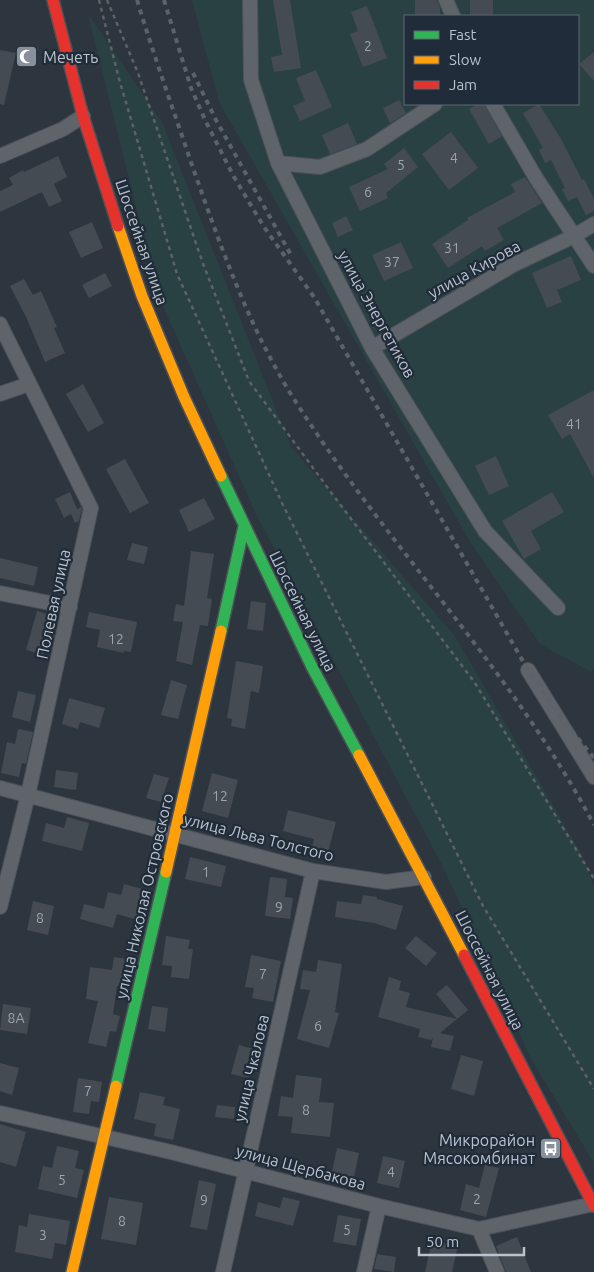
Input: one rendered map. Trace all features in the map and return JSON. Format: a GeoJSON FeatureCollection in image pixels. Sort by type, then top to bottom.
{"type":"FeatureCollection","features":[{"type":"Feature","properties":{"kind":"main road","name":"Шоссейная улица"},"geometry":{"type":"LineString","coordinates":[[53,0],[83,116],[142,296],[184,397],[312,667],[424,877],[594,1205]]}},
{"type":"Feature","properties":{"kind":"main road","name":"улица Николая Островского"},"geometry":{"type":"LineString","coordinates":[[72,1272],[175,835],[244,526]]}},
{"type":"Feature","properties":{"kind":"street","name":"улица Энергетиков"},"geometry":{"type":"LineString","coordinates":[[250,0],[251,80],[278,163],[372,348],[485,531],[558,608]]}},
{"type":"Feature","properties":{"kind":"street"},"geometry":{"type":"LineString","coordinates":[[446,0],[452,15]]}},
{"type":"Feature","properties":{"kind":"street"},"geometry":{"type":"LineString","coordinates":[[278,163],[320,168],[366,149],[433,105]]}},
{"type":"Feature","properties":{"kind":"street"},"geometry":{"type":"LineString","coordinates":[[494,105],[536,178],[594,266]]}},
{"type":"Feature","properties":{"kind":"street"},"geometry":{"type":"LineString","coordinates":[[0,156],[64,129],[83,116]]}},
{"type":"Feature","properties":{"kind":"street","name":"улица Кирова"},"geometry":{"type":"LineString","coordinates":[[372,348],[514,266],[594,224]]}},
{"type":"Feature","properties":{"kind":"street","name":"Полевая улица"},"geometry":{"type":"LineString","coordinates":[[0,324],[91,508],[28,795],[0,907]]}},
{"type":"Feature","properties":{"kind":"street"},"geometry":{"type":"LineString","coordinates":[[0,394],[29,384]]}},
{"type":"Feature","properties":{"kind":"street"},"geometry":{"type":"LineString","coordinates":[[0,593],[70,607]]}},
{"type":"Feature","properties":{"kind":"street"},"geometry":{"type":"LineString","coordinates":[[528,670],[594,777]]}},
{"type":"Feature","properties":{"kind":"street","name":"улица Льва Толстого"},"geometry":{"type":"LineString","coordinates":[[0,788],[313,871],[386,882],[424,877]]}},
{"type":"Feature","properties":{"kind":"street","name":"улица Чкалова"},"geometry":{"type":"LineString","coordinates":[[222,1272],[313,871]]}},
{"type":"Feature","properties":{"kind":"street","name":"улица Щербакова"},"geometry":{"type":"LineString","coordinates":[[0,1113],[246,1171],[379,1206],[479,1229],[594,1205]]}},
{"type":"Feature","properties":{"kind":"street"},"geometry":{"type":"LineString","coordinates":[[364,1272],[379,1206]]}},
{"type":"Feature","properties":{"kind":"street"},"geometry":{"type":"LineString","coordinates":[[479,1229],[497,1272]]}},
{"type":"Feature","properties":{"kind":"path"},"geometry":{"type":"LineString","coordinates":[[99,0],[119,79],[181,283],[282,503],[484,906],[594,1089]]}},
{"type":"Feature","properties":{"kind":"path"},"geometry":{"type":"LineString","coordinates":[[107,0],[138,74],[202,261],[249,381],[475,683],[594,879]]}},
{"type":"Feature","properties":{"kind":"green space"},"geometry":{"type":"Polygon","coordinates":[[[192,0],[594,0],[594,669],[591,672],[540,644],[470,542],[219,102],[192,0]]]}},
{"type":"Feature","properties":{"kind":"green space"},"geometry":{"type":"Polygon","coordinates":[[[88,14],[162,122],[291,447],[455,636],[583,857],[594,887],[594,1163],[531,1059],[443,867],[256,514],[158,295],[88,14]]]}},
{"type":"Feature","properties":{"kind":"building"},"geometry":{"type":"Polygon","coordinates":[[[273,0],[290,0],[301,68],[274,72],[271,57],[282,55],[273,0]]]}},
{"type":"Feature","properties":{"kind":"building"},"geometry":{"type":"Polygon","coordinates":[[[415,0],[437,0],[440,15],[415,15],[415,0]]]}},
{"type":"Feature","properties":{"kind":"building"},"geometry":{"type":"Polygon","coordinates":[[[470,0],[493,0],[493,15],[470,15],[470,0]]]}},
{"type":"Feature","properties":{"kind":"building"},"geometry":{"type":"Polygon","coordinates":[[[367,6],[387,58],[363,67],[350,34],[358,31],[351,12],[367,6]]]}},
{"type":"Feature","properties":{"kind":"building"},"geometry":{"type":"Polygon","coordinates":[[[0,50],[16,53],[4,105],[0,104],[0,50]]]}},
{"type":"Feature","properties":{"kind":"building"},"geometry":{"type":"Polygon","coordinates":[[[594,52],[594,81],[579,64],[594,52]]]}},
{"type":"Feature","properties":{"kind":"building"},"geometry":{"type":"Polygon","coordinates":[[[316,70],[332,107],[300,121],[293,106],[305,101],[296,78],[316,70]]]}},
{"type":"Feature","properties":{"kind":"building"},"geometry":{"type":"Polygon","coordinates":[[[399,100],[406,113],[390,123],[383,108],[399,100]]]}},
{"type":"Feature","properties":{"kind":"building"},"geometry":{"type":"Polygon","coordinates":[[[476,105],[485,105],[502,136],[489,144],[469,109],[476,105]]]}},
{"type":"Feature","properties":{"kind":"building"},"geometry":{"type":"Polygon","coordinates":[[[540,105],[561,139],[582,180],[584,179],[594,199],[594,211],[586,215],[577,197],[568,201],[562,189],[565,188],[551,160],[545,163],[539,150],[543,148],[523,113],[540,105]]]}},
{"type":"Feature","properties":{"kind":"building"},"geometry":{"type":"Polygon","coordinates":[[[348,123],[357,144],[330,154],[322,135],[348,123]]]}},
{"type":"Feature","properties":{"kind":"building"},"geometry":{"type":"Polygon","coordinates":[[[451,132],[478,168],[449,190],[422,154],[451,132]]]}},
{"type":"Feature","properties":{"kind":"building"},"geometry":{"type":"Polygon","coordinates":[[[404,148],[418,167],[386,193],[388,198],[360,211],[349,187],[388,169],[384,164],[404,148]]]}},
{"type":"Feature","properties":{"kind":"building"},"geometry":{"type":"Polygon","coordinates":[[[58,156],[67,177],[54,184],[62,201],[49,207],[42,192],[0,212],[0,191],[13,185],[9,178],[23,170],[24,172],[58,156]]]}},
{"type":"Feature","properties":{"kind":"building"},"geometry":{"type":"Polygon","coordinates":[[[525,177],[542,203],[497,228],[504,240],[485,251],[482,246],[448,268],[432,244],[468,220],[467,218],[515,192],[511,184],[525,177]]]}},
{"type":"Feature","properties":{"kind":"building"},"geometry":{"type":"Polygon","coordinates":[[[346,216],[353,230],[338,237],[332,223],[346,216]]]}},
{"type":"Feature","properties":{"kind":"building"},"geometry":{"type":"Polygon","coordinates":[[[92,222],[103,248],[81,258],[69,232],[92,222]]]}},
{"type":"Feature","properties":{"kind":"building"},"geometry":{"type":"Polygon","coordinates":[[[401,242],[413,268],[384,281],[372,255],[401,242]]]}},
{"type":"Feature","properties":{"kind":"building"},"geometry":{"type":"Polygon","coordinates":[[[571,256],[581,280],[557,290],[562,302],[547,308],[532,273],[571,256]]]}},
{"type":"Feature","properties":{"kind":"building"},"geometry":{"type":"Polygon","coordinates":[[[105,273],[112,286],[89,298],[82,285],[105,273]]]}},
{"type":"Feature","properties":{"kind":"building"},"geometry":{"type":"Polygon","coordinates":[[[24,279],[33,295],[41,291],[57,327],[54,328],[65,353],[45,362],[27,319],[10,286],[24,279]]]}},
{"type":"Feature","properties":{"kind":"building"},"geometry":{"type":"Polygon","coordinates":[[[83,384],[104,423],[88,432],[66,394],[83,384]]]}},
{"type":"Feature","properties":{"kind":"building"},"geometry":{"type":"Polygon","coordinates":[[[594,390],[594,478],[570,434],[562,439],[548,415],[594,390]]]}},
{"type":"Feature","properties":{"kind":"building"},"geometry":{"type":"Polygon","coordinates":[[[496,456],[509,486],[489,495],[475,466],[496,456]]]}},
{"type":"Feature","properties":{"kind":"building"},"geometry":{"type":"Polygon","coordinates":[[[125,459],[149,503],[130,513],[106,469],[125,459]]]}},
{"type":"Feature","properties":{"kind":"building"},"geometry":{"type":"Polygon","coordinates":[[[70,492],[77,509],[81,507],[82,509],[79,521],[75,523],[71,514],[64,518],[55,499],[70,492]]]}},
{"type":"Feature","properties":{"kind":"building"},"geometry":{"type":"Polygon","coordinates":[[[552,492],[564,512],[531,531],[541,549],[524,559],[502,521],[552,492]]]}},
{"type":"Feature","properties":{"kind":"building"},"geometry":{"type":"Polygon","coordinates":[[[204,498],[215,519],[189,532],[179,510],[204,498]]]}},
{"type":"Feature","properties":{"kind":"building"},"geometry":{"type":"Polygon","coordinates":[[[132,543],[148,547],[144,564],[127,560],[132,543]]]}},
{"type":"Feature","properties":{"kind":"building"},"geometry":{"type":"Polygon","coordinates":[[[191,551],[214,554],[207,598],[212,599],[208,626],[200,625],[192,665],[176,661],[183,622],[173,621],[176,604],[184,606],[191,551]]]}},
{"type":"Feature","properties":{"kind":"building"},"geometry":{"type":"Polygon","coordinates":[[[0,558],[38,567],[34,586],[0,578],[0,558]]]}},
{"type":"Feature","properties":{"kind":"building"},"geometry":{"type":"Polygon","coordinates":[[[251,601],[266,603],[263,631],[247,629],[251,601]]]}},
{"type":"Feature","properties":{"kind":"building"},"geometry":{"type":"Polygon","coordinates":[[[37,611],[58,617],[54,637],[48,635],[43,655],[26,650],[37,611]]]}},
{"type":"Feature","properties":{"kind":"building"},"geometry":{"type":"Polygon","coordinates":[[[89,612],[137,622],[131,652],[124,651],[124,653],[97,647],[100,630],[86,627],[89,612]]]}},
{"type":"Feature","properties":{"kind":"building"},"geometry":{"type":"Polygon","coordinates":[[[236,661],[263,666],[259,693],[251,691],[245,729],[231,726],[232,719],[227,718],[236,661]]]}},
{"type":"Feature","properties":{"kind":"building"},"geometry":{"type":"Polygon","coordinates":[[[171,680],[187,685],[178,719],[161,715],[171,680]]]}},
{"type":"Feature","properties":{"kind":"building"},"geometry":{"type":"Polygon","coordinates":[[[18,691],[36,695],[30,722],[12,717],[18,691]]]}},
{"type":"Feature","properties":{"kind":"building"},"geometry":{"type":"Polygon","coordinates":[[[69,698],[105,708],[99,728],[80,722],[78,729],[62,724],[69,698]]]}},
{"type":"Feature","properties":{"kind":"building"},"geometry":{"type":"Polygon","coordinates":[[[18,729],[33,732],[26,764],[22,763],[19,777],[1,773],[7,742],[15,744],[18,729]]]}},
{"type":"Feature","properties":{"kind":"building"},"geometry":{"type":"Polygon","coordinates":[[[56,770],[78,773],[76,790],[54,787],[56,770]]]}},
{"type":"Feature","properties":{"kind":"building"},"geometry":{"type":"Polygon","coordinates":[[[212,773],[238,780],[228,818],[202,811],[212,773]]]}},
{"type":"Feature","properties":{"kind":"building"},"geometry":{"type":"Polygon","coordinates":[[[154,774],[169,778],[161,802],[146,798],[154,774]]]}},
{"type":"Feature","properties":{"kind":"building"},"geometry":{"type":"Polygon","coordinates":[[[288,810],[336,822],[327,856],[311,852],[314,839],[283,831],[288,810]]]}},
{"type":"Feature","properties":{"kind":"building"},"geometry":{"type":"Polygon","coordinates":[[[67,817],[89,823],[82,851],[42,841],[46,823],[64,828],[67,817]]]}},
{"type":"Feature","properties":{"kind":"building"},"geometry":{"type":"Polygon","coordinates":[[[190,857],[226,866],[221,887],[185,879],[190,857]]]}},
{"type":"Feature","properties":{"kind":"building"},"geometry":{"type":"Polygon","coordinates":[[[270,877],[287,879],[285,897],[293,898],[290,919],[265,916],[270,877]]]}},
{"type":"Feature","properties":{"kind":"building"},"geometry":{"type":"Polygon","coordinates":[[[124,884],[150,891],[146,906],[142,904],[138,920],[117,914],[113,928],[80,919],[84,904],[104,909],[108,892],[121,895],[124,884]]]}},
{"type":"Feature","properties":{"kind":"building"},"geometry":{"type":"Polygon","coordinates":[[[363,895],[377,897],[377,899],[403,906],[396,930],[374,923],[335,917],[337,901],[361,904],[363,895]]]}},
{"type":"Feature","properties":{"kind":"building"},"geometry":{"type":"Polygon","coordinates":[[[33,901],[54,906],[48,935],[27,930],[33,901]]]}},
{"type":"Feature","properties":{"kind":"building"},"geometry":{"type":"Polygon","coordinates":[[[166,936],[190,940],[188,949],[193,949],[189,979],[171,977],[172,966],[162,965],[166,936]]]}},
{"type":"Feature","properties":{"kind":"building"},"geometry":{"type":"Polygon","coordinates":[[[416,936],[437,953],[426,966],[405,948],[416,936]]]}},
{"type":"Feature","properties":{"kind":"building"},"geometry":{"type":"Polygon","coordinates":[[[251,955],[281,961],[273,1002],[252,998],[254,988],[245,987],[251,955]]]}},
{"type":"Feature","properties":{"kind":"building"},"geometry":{"type":"Polygon","coordinates":[[[114,957],[133,960],[127,987],[117,986],[113,1014],[120,1016],[116,1032],[110,1031],[106,1047],[88,1043],[98,1001],[86,999],[90,967],[112,970],[114,957]]]}},
{"type":"Feature","properties":{"kind":"building"},"geometry":{"type":"Polygon","coordinates":[[[318,960],[342,964],[335,1012],[339,1013],[329,1048],[297,1039],[310,990],[300,989],[303,970],[316,972],[318,960]]]}},
{"type":"Feature","properties":{"kind":"building"},"geometry":{"type":"Polygon","coordinates":[[[389,977],[401,981],[399,990],[410,993],[406,1007],[457,1019],[440,1033],[454,1036],[450,1051],[431,1047],[433,1038],[431,1040],[418,1037],[420,1029],[378,1017],[389,977]]]}},
{"type":"Feature","properties":{"kind":"building"},"geometry":{"type":"Polygon","coordinates":[[[447,985],[468,1010],[457,1019],[436,994],[447,985]]]}},
{"type":"Feature","properties":{"kind":"building"},"geometry":{"type":"Polygon","coordinates":[[[3,1004],[31,1008],[27,1034],[0,1030],[3,1004]]]}},
{"type":"Feature","properties":{"kind":"building"},"geometry":{"type":"Polygon","coordinates":[[[152,1006],[168,1008],[165,1032],[148,1029],[152,1006]]]}},
{"type":"Feature","properties":{"kind":"building"},"geometry":{"type":"Polygon","coordinates":[[[239,1045],[257,1050],[249,1078],[231,1074],[239,1045]]]}},
{"type":"Feature","properties":{"kind":"building"},"geometry":{"type":"Polygon","coordinates":[[[461,1055],[483,1061],[474,1096],[451,1089],[461,1055]]]}},
{"type":"Feature","properties":{"kind":"building"},"geometry":{"type":"Polygon","coordinates":[[[0,1063],[19,1068],[12,1095],[0,1091],[0,1063]]]}},
{"type":"Feature","properties":{"kind":"building"},"geometry":{"type":"Polygon","coordinates":[[[296,1075],[322,1078],[319,1102],[334,1103],[330,1137],[291,1133],[293,1117],[278,1116],[281,1096],[293,1098],[296,1075]]]}},
{"type":"Feature","properties":{"kind":"building"},"geometry":{"type":"Polygon","coordinates":[[[78,1078],[102,1082],[99,1102],[91,1101],[89,1114],[73,1112],[78,1078]]]}},
{"type":"Feature","properties":{"kind":"building"},"geometry":{"type":"Polygon","coordinates":[[[140,1092],[165,1097],[163,1105],[180,1109],[173,1140],[154,1136],[156,1124],[134,1119],[140,1092]]]}},
{"type":"Feature","properties":{"kind":"building"},"geometry":{"type":"Polygon","coordinates":[[[217,1105],[235,1107],[234,1119],[215,1117],[217,1105]]]}},
{"type":"Feature","properties":{"kind":"building"},"geometry":{"type":"Polygon","coordinates":[[[0,1124],[26,1132],[16,1167],[0,1162],[0,1124]]]}},
{"type":"Feature","properties":{"kind":"building"},"geometry":{"type":"Polygon","coordinates":[[[57,1146],[79,1151],[75,1168],[84,1170],[77,1198],[38,1189],[43,1166],[52,1168],[57,1146]]]}},
{"type":"Feature","properties":{"kind":"building"},"geometry":{"type":"Polygon","coordinates":[[[337,1148],[359,1153],[354,1177],[332,1172],[337,1148]]]}},
{"type":"Feature","properties":{"kind":"building"},"geometry":{"type":"Polygon","coordinates":[[[383,1156],[405,1161],[399,1188],[377,1183],[383,1156]]]}},
{"type":"Feature","properties":{"kind":"building"},"geometry":{"type":"Polygon","coordinates":[[[485,1165],[499,1168],[486,1217],[460,1210],[466,1184],[479,1188],[485,1165]]]}},
{"type":"Feature","properties":{"kind":"building"},"geometry":{"type":"Polygon","coordinates":[[[199,1180],[216,1184],[207,1230],[190,1227],[199,1180]]]}},
{"type":"Feature","properties":{"kind":"building"},"geometry":{"type":"Polygon","coordinates":[[[109,1197],[143,1203],[136,1245],[101,1239],[109,1197]]]}},
{"type":"Feature","properties":{"kind":"building"},"geometry":{"type":"Polygon","coordinates":[[[283,1197],[300,1201],[293,1226],[255,1216],[258,1202],[280,1208],[283,1197]]]}},
{"type":"Feature","properties":{"kind":"building"},"geometry":{"type":"Polygon","coordinates":[[[29,1214],[70,1221],[66,1245],[55,1243],[52,1259],[15,1252],[19,1225],[27,1227],[29,1214]]]}},
{"type":"Feature","properties":{"kind":"building"},"geometry":{"type":"Polygon","coordinates":[[[338,1215],[361,1219],[356,1246],[333,1242],[338,1215]]]}},
{"type":"Feature","properties":{"kind":"building"},"geometry":{"type":"Polygon","coordinates":[[[517,1237],[531,1272],[506,1272],[496,1246],[517,1237]]]}},
{"type":"Feature","properties":{"kind":"building"},"geometry":{"type":"Polygon","coordinates":[[[432,1240],[458,1246],[452,1272],[425,1272],[432,1240]]]}},
{"type":"Feature","properties":{"kind":"building"},"geometry":{"type":"Polygon","coordinates":[[[377,1254],[396,1257],[394,1272],[374,1269],[377,1254]]]}},
{"type":"Feature","properties":{"kind":"railway"},"geometry":{"type":"LineString","coordinates":[[137,0],[225,257],[250,316],[278,372],[330,453],[526,714],[562,769],[594,825]]}},
{"type":"Feature","properties":{"kind":"railway"},"geometry":{"type":"LineString","coordinates":[[164,0],[191,88],[234,177],[264,227],[314,297],[528,670],[562,719],[594,758]]}},
{"type":"Feature","properties":{"kind":"railway"},"geometry":{"type":"LineString","coordinates":[[193,73],[216,120],[291,255]]}},
{"type":"Feature","properties":{"kind":"traffic: fast"},"geometry":{"type":"LineString","coordinates":[[221,476],[312,667],[359,755]]}},
{"type":"Feature","properties":{"kind":"traffic: fast"},"geometry":{"type":"LineString","coordinates":[[221,631],[244,526]]}},
{"type":"Feature","properties":{"kind":"traffic: fast"},"geometry":{"type":"LineString","coordinates":[[116,1086],[166,872]]}},
{"type":"Feature","properties":{"kind":"traffic: slow"},"geometry":{"type":"LineString","coordinates":[[118,226],[142,296],[184,397],[221,476]]}},
{"type":"Feature","properties":{"kind":"traffic: slow"},"geometry":{"type":"LineString","coordinates":[[166,872],[221,631]]}},
{"type":"Feature","properties":{"kind":"traffic: slow"},"geometry":{"type":"LineString","coordinates":[[359,755],[464,955]]}},
{"type":"Feature","properties":{"kind":"traffic: slow"},"geometry":{"type":"LineString","coordinates":[[72,1272],[116,1086]]}},
{"type":"Feature","properties":{"kind":"traffic: jam"},"geometry":{"type":"LineString","coordinates":[[53,0],[83,116],[118,226]]}},
{"type":"Feature","properties":{"kind":"traffic: jam"},"geometry":{"type":"LineString","coordinates":[[464,955],[594,1206]]}},
{"type":"Feature","properties":{"kind":"place","name":"Мечеть"},"geometry":{"type":"Point","coordinates":[27,57]}},
{"type":"Feature","properties":{"kind":"place","name":"Микрорайон Мясокомбинат"},"geometry":{"type":"Point","coordinates":[551,1149]}}]}
